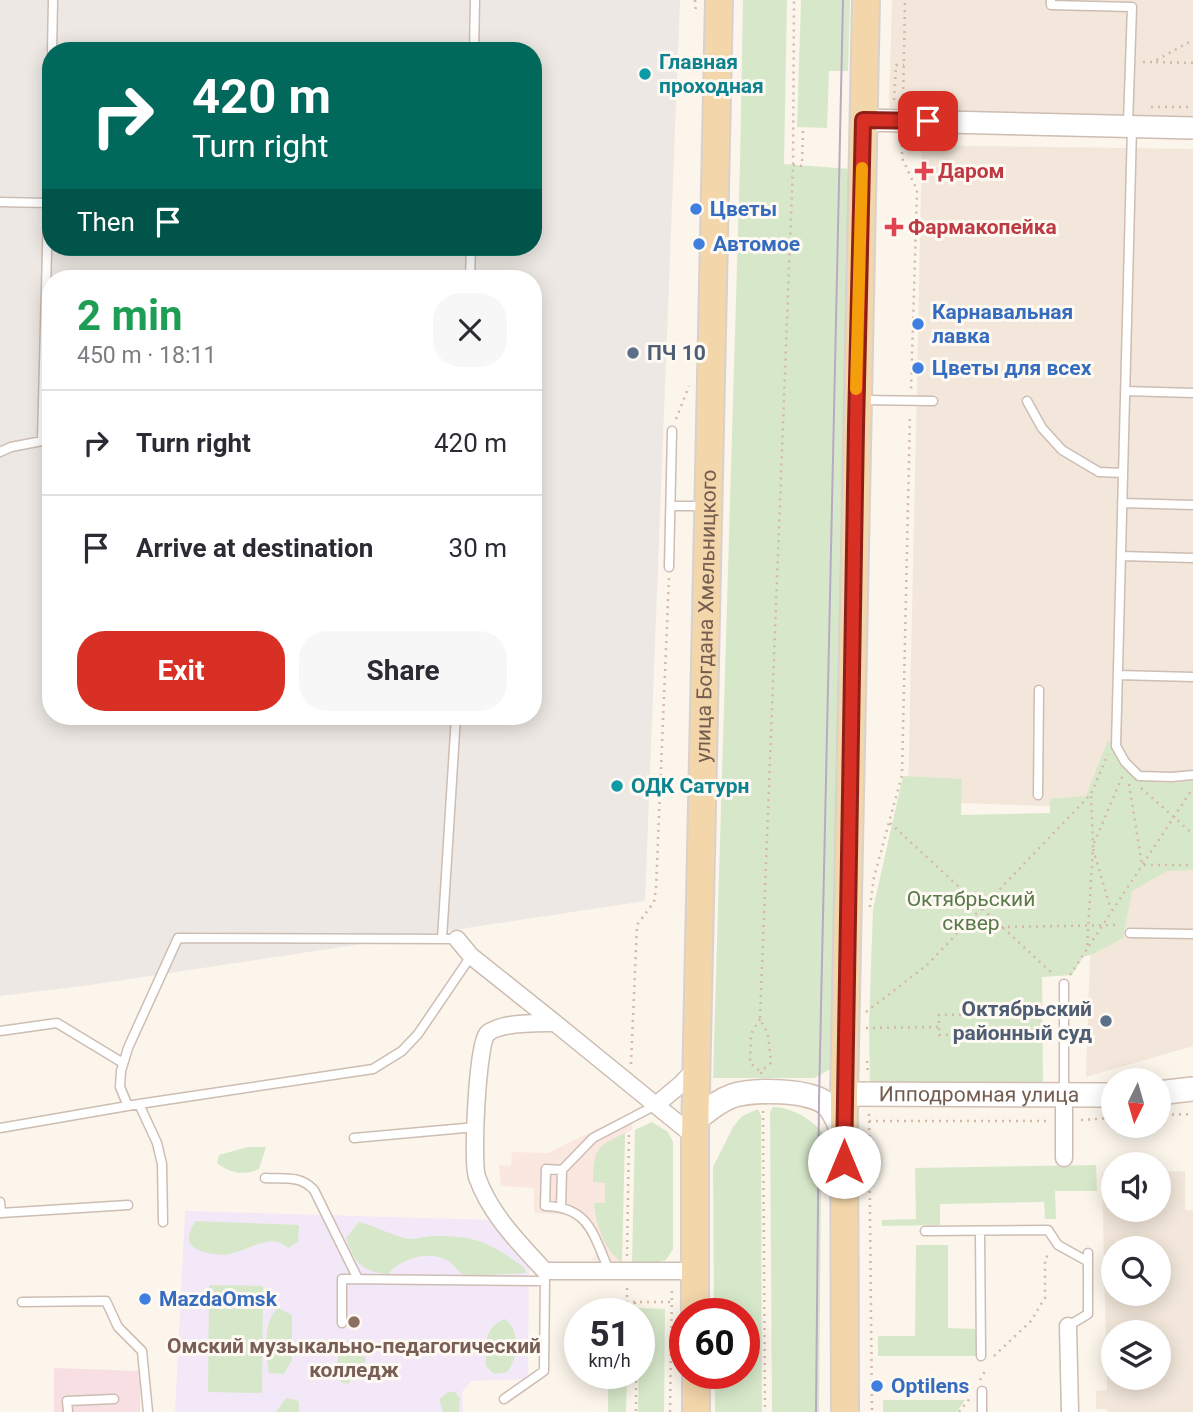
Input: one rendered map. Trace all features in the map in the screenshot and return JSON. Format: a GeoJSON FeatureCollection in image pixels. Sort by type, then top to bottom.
{"type":"FeatureCollection","features":[{"type":"Feature","properties":{"kind":"main road","name":"улица Богдана Хмельницкого"},"geometry":{"type":"LineString","coordinates":[[691,1298],[684,1271],[695,1128],[719,0]]}},
{"type":"Feature","properties":{"kind":"main road"},"geometry":{"type":"LineString","coordinates":[[845,1412],[844,1094],[866,0]]}},
{"type":"Feature","properties":{"kind":"main road"},"geometry":{"type":"LineString","coordinates":[[1171,1092],[1193,1089]]}},
{"type":"Feature","properties":{"kind":"main road"},"geometry":{"type":"LineString","coordinates":[[695,1128],[716,1104],[738,1094],[794,1093],[807,1095],[827,1104],[844,1134]]}},
{"type":"Feature","properties":{"kind":"main road","name":"Ипподромная улица"},"geometry":{"type":"LineString","coordinates":[[844,1094],[1101,1095]]}},
{"type":"Feature","properties":{"kind":"main road"},"geometry":{"type":"LineString","coordinates":[[696,1389],[696,1412]]}},
{"type":"Feature","properties":{"kind":"street"},"geometry":{"type":"LineString","coordinates":[[863,120],[1193,128]]}},
{"type":"Feature","properties":{"kind":"street"},"geometry":{"type":"LineString","coordinates":[[449,939],[656,1105],[695,1128]]}},
{"type":"Feature","properties":{"kind":"street"},"geometry":{"type":"LineString","coordinates":[[555,1023],[496,1028],[486,1035],[478,1070],[476,1174],[491,1206],[545,1276],[609,1270],[684,1271]]}},
{"type":"Feature","properties":{"kind":"street"},"geometry":{"type":"LineString","coordinates":[[656,1105],[696,1068]]}},
{"type":"Feature","properties":{"kind":"street"},"geometry":{"type":"LineString","coordinates":[[1063,1158],[1064,1096]]}},
{"type":"Feature","properties":{"kind":"street"},"geometry":{"type":"LineString","coordinates":[[1068,1326],[1070,1412]]}},
{"type":"Feature","properties":{"kind":"lane"},"geometry":{"type":"LineString","coordinates":[[52,42],[53,0]]}},
{"type":"Feature","properties":{"kind":"lane"},"geometry":{"type":"LineString","coordinates":[[474,42],[475,0]]}},
{"type":"Feature","properties":{"kind":"lane"},"geometry":{"type":"LineString","coordinates":[[1051,0],[1051,5],[1132,4],[1116,746],[1125,762],[1139,776],[1193,775]]}},
{"type":"Feature","properties":{"kind":"lane"},"geometry":{"type":"LineString","coordinates":[[0,202],[42,203]]}},
{"type":"Feature","properties":{"kind":"lane"},"geometry":{"type":"LineString","coordinates":[[1125,391],[1193,393]]}},
{"type":"Feature","properties":{"kind":"lane"},"geometry":{"type":"LineString","coordinates":[[856,399],[933,401]]}},
{"type":"Feature","properties":{"kind":"lane"},"geometry":{"type":"LineString","coordinates":[[1027,401],[1042,429],[1062,450],[1099,472],[1123,473]]}},
{"type":"Feature","properties":{"kind":"lane"},"geometry":{"type":"LineString","coordinates":[[669,567],[672,431]]}},
{"type":"Feature","properties":{"kind":"lane"},"geometry":{"type":"LineString","coordinates":[[0,452],[42,441]]}},
{"type":"Feature","properties":{"kind":"lane"},"geometry":{"type":"LineString","coordinates":[[1122,503],[1193,505]]}},
{"type":"Feature","properties":{"kind":"lane"},"geometry":{"type":"LineString","coordinates":[[671,506],[708,506]]}},
{"type":"Feature","properties":{"kind":"lane"},"geometry":{"type":"LineString","coordinates":[[1121,556],[1193,558]]}},
{"type":"Feature","properties":{"kind":"lane"},"geometry":{"type":"LineString","coordinates":[[1118,675],[1193,677]]}},
{"type":"Feature","properties":{"kind":"lane"},"geometry":{"type":"LineString","coordinates":[[1038,795],[1039,690]]}},
{"type":"Feature","properties":{"kind":"lane"},"geometry":{"type":"LineString","coordinates":[[128,1106],[120,1087],[123,1063],[178,938],[449,939],[456,725]]}},
{"type":"Feature","properties":{"kind":"lane"},"geometry":{"type":"LineString","coordinates":[[1130,929],[1193,934]]}},
{"type":"Feature","properties":{"kind":"lane"},"geometry":{"type":"LineString","coordinates":[[0,1128],[373,1069],[402,1051],[418,1034],[471,956]]}},
{"type":"Feature","properties":{"kind":"lane"},"geometry":{"type":"LineString","coordinates":[[1064,984],[1064,1096]]}},
{"type":"Feature","properties":{"kind":"lane"},"geometry":{"type":"LineString","coordinates":[[0,1031],[57,1023],[123,1063]]}},
{"type":"Feature","properties":{"kind":"lane"},"geometry":{"type":"LineString","coordinates":[[139,1104],[157,1143],[162,1164],[163,1222]]}},
{"type":"Feature","properties":{"kind":"lane"},"geometry":{"type":"LineString","coordinates":[[562,1207],[562,1170],[593,1138],[656,1105]]}},
{"type":"Feature","properties":{"kind":"lane"},"geometry":{"type":"LineString","coordinates":[[354,1138],[477,1127]]}},
{"type":"Feature","properties":{"kind":"lane"},"geometry":{"type":"LineString","coordinates":[[562,1170],[545,1169],[545,1206],[562,1207],[585,1219],[609,1270]]}},
{"type":"Feature","properties":{"kind":"lane"},"geometry":{"type":"LineString","coordinates":[[265,1178],[306,1181],[314,1190],[358,1279]]}},
{"type":"Feature","properties":{"kind":"lane"},"geometry":{"type":"LineString","coordinates":[[0,1202],[1,1213],[128,1205]]}},
{"type":"Feature","properties":{"kind":"lane"},"geometry":{"type":"LineString","coordinates":[[925,1231],[1048,1230],[1058,1245],[1087,1257],[1088,1314],[1068,1326]]}},
{"type":"Feature","properties":{"kind":"lane"},"geometry":{"type":"LineString","coordinates":[[980,1231],[981,1356]]}},
{"type":"Feature","properties":{"kind":"lane"},"geometry":{"type":"LineString","coordinates":[[342,1323],[342,1279],[545,1276],[544,1371],[504,1399]]}},
{"type":"Feature","properties":{"kind":"lane"},"geometry":{"type":"LineString","coordinates":[[22,1302],[106,1301],[118,1327],[142,1351],[148,1412]]}},
{"type":"Feature","properties":{"kind":"lane"},"geometry":{"type":"LineString","coordinates":[[979,1389],[982,1412]]}},
{"type":"Feature","properties":{"kind":"lane"},"geometry":{"type":"LineString","coordinates":[[68,1412],[67,1401],[114,1399]]}},
{"type":"Feature","properties":{"kind":"path"},"geometry":{"type":"LineString","coordinates":[[761,1071],[750,1063],[751,1034],[760,1019],[793,166],[794,0]]}},
{"type":"Feature","properties":{"kind":"path"},"geometry":{"type":"LineString","coordinates":[[870,909],[874,877],[902,775],[917,190],[902,158],[905,0]]}},
{"type":"Feature","properties":{"kind":"path"},"geometry":{"type":"LineString","coordinates":[[1153,62],[1193,40]]}},
{"type":"Feature","properties":{"kind":"path"},"geometry":{"type":"LineString","coordinates":[[1130,61],[1193,63]]}},
{"type":"Feature","properties":{"kind":"path"},"geometry":{"type":"LineString","coordinates":[[894,100],[895,65],[904,65]]}},
{"type":"Feature","properties":{"kind":"path"},"geometry":{"type":"LineString","coordinates":[[793,166],[802,166],[803,130]]}},
{"type":"Feature","properties":{"kind":"path"},"geometry":{"type":"LineString","coordinates":[[630,1084],[637,925],[654,902],[656,888],[669,567]]}},
{"type":"Feature","properties":{"kind":"path"},"geometry":{"type":"LineString","coordinates":[[866,1012],[927,965],[1091,794],[1110,748]]}},
{"type":"Feature","properties":{"kind":"path"},"geometry":{"type":"LineString","coordinates":[[1112,911],[1093,846],[1124,772]]}},
{"type":"Feature","properties":{"kind":"path"},"geometry":{"type":"LineString","coordinates":[[1128,777],[1142,865]]}},
{"type":"Feature","properties":{"kind":"path"},"geometry":{"type":"LineString","coordinates":[[1136,783],[1193,834]]}},
{"type":"Feature","properties":{"kind":"path"},"geometry":{"type":"LineString","coordinates":[[889,822],[1064,984],[1193,788]]}},
{"type":"Feature","properties":{"kind":"path"},"geometry":{"type":"LineString","coordinates":[[1087,949],[1093,846],[1091,794]]}},
{"type":"Feature","properties":{"kind":"path"},"geometry":{"type":"LineString","coordinates":[[1142,865],[1193,865]]}},
{"type":"Feature","properties":{"kind":"path"},"geometry":{"type":"LineString","coordinates":[[1001,927],[1103,925],[1130,929]]}},
{"type":"Feature","properties":{"kind":"path"},"geometry":{"type":"LineString","coordinates":[[867,999],[866,1028],[939,1027]]}},
{"type":"Feature","properties":{"kind":"path"},"geometry":{"type":"LineString","coordinates":[[1064,1013],[939,1015],[939,1035],[1064,1033]]}},
{"type":"Feature","properties":{"kind":"path"},"geometry":{"type":"LineString","coordinates":[[760,1019],[768,1034],[771,1063],[761,1071]]}},
{"type":"Feature","properties":{"kind":"path"},"geometry":{"type":"LineString","coordinates":[[867,1052],[868,1075]]}},
{"type":"Feature","properties":{"kind":"path"},"geometry":{"type":"LineString","coordinates":[[761,1071],[761,1077]]}},
{"type":"Feature","properties":{"kind":"path"},"geometry":{"type":"LineString","coordinates":[[763,1108],[765,1412]]}},
{"type":"Feature","properties":{"kind":"path"},"geometry":{"type":"LineString","coordinates":[[869,1109],[872,1412]]}},
{"type":"Feature","properties":{"kind":"path"},"geometry":{"type":"LineString","coordinates":[[1171,1115],[1193,1114]]}},
{"type":"Feature","properties":{"kind":"path"},"geometry":{"type":"LineString","coordinates":[[627,1298],[629,1119]]}},
{"type":"Feature","properties":{"kind":"path"},"geometry":{"type":"LineString","coordinates":[[869,1121],[1101,1119]]}},
{"type":"Feature","properties":{"kind":"path"},"geometry":{"type":"LineString","coordinates":[[979,1389],[994,1356],[1031,1321],[1045,1298],[1045,1259],[1058,1245]]}},
{"type":"Feature","properties":{"kind":"path"},"geometry":{"type":"LineString","coordinates":[[673,1298],[684,1271]]}},
{"type":"Feature","properties":{"kind":"path"},"geometry":{"type":"LineString","coordinates":[[636,1389],[636,1412]]}},
{"type":"Feature","properties":{"kind":"path"},"geometry":{"type":"LineString","coordinates":[[670,1389],[670,1412]]}},
{"type":"Feature","properties":{"kind":"path"},"geometry":{"type":"LineString","coordinates":[[959,1412],[971,1396]]}},
{"type":"Feature","properties":{"kind":"shaded area"},"geometry":{"type":"Polygon","coordinates":[[[0,0],[680,0],[645,901],[90,985],[0,996],[0,0]]]}},
{"type":"Feature","properties":{"kind":"shaded area"},"geometry":{"type":"Polygon","coordinates":[[[892,0],[1193,0],[1193,117],[889,111],[892,0]]]}},
{"type":"Feature","properties":{"kind":"shaded area"},"geometry":{"type":"Polygon","coordinates":[[[922,145],[1193,149],[1193,1046],[1117,1068],[1101,1068],[1101,1073],[1086,1077],[1095,808],[908,801],[922,145]]]}},
{"type":"Feature","properties":{"kind":"shaded area"},"geometry":{"type":"Polygon","coordinates":[[[632,1112],[632,1130],[625,1133],[622,1262],[591,1260],[595,1257],[596,1250],[582,1221],[574,1215],[534,1213],[534,1188],[501,1186],[499,1165],[511,1166],[512,1152],[548,1153],[632,1112]]]}},
{"type":"Feature","properties":{"kind":"shaded area"},"geometry":{"type":"Polygon","coordinates":[[[1185,1171],[1185,1210],[1193,1210],[1193,1412],[1107,1412],[1107,1409],[1096,1409],[1096,1391],[1171,1390],[1171,1320],[1105,1320],[1105,1306],[1171,1306],[1171,1236],[1103,1236],[1103,1222],[1171,1222],[1171,1172],[1185,1171]]]}},
{"type":"Feature","properties":{"kind":"shaded area","name":"Омский музыкально-педагогический колледж"},"geometry":{"type":"Polygon","coordinates":[[[185,1211],[491,1220],[529,1265],[528,1379],[471,1381],[462,1392],[463,1412],[175,1412],[185,1211]]]}},
{"type":"Feature","properties":{"kind":"shaded area"},"geometry":{"type":"Polygon","coordinates":[[[54,1368],[140,1371],[140,1412],[54,1412],[54,1368]]]}},
{"type":"Feature","properties":{"kind":"green space"},"geometry":{"type":"Polygon","coordinates":[[[743,0],[787,0],[784,164],[851,169],[834,1067],[814,1078],[713,1078],[743,0]]]}},
{"type":"Feature","properties":{"kind":"green space"},"geometry":{"type":"Polygon","coordinates":[[[801,0],[850,0],[848,71],[829,71],[827,128],[797,127],[801,0]]]}},
{"type":"Feature","properties":{"kind":"green space","name":"Октябрьский сквер"},"geometry":{"type":"Polygon","coordinates":[[[1108,740],[1125,765],[1142,778],[1163,783],[1193,781],[1193,870],[1167,871],[1132,891],[1123,938],[1083,957],[1072,975],[1042,977],[1043,1083],[870,1085],[873,909],[903,776],[962,779],[961,815],[1050,813],[1050,799],[1086,796],[1108,740]]]}},
{"type":"Feature","properties":{"kind":"green space"},"geometry":{"type":"Polygon","coordinates":[[[773,1107],[793,1111],[813,1123],[828,1140],[831,1150],[831,1168],[821,1187],[819,1412],[772,1412],[770,1112],[773,1107]]]}},
{"type":"Feature","properties":{"kind":"green space"},"geometry":{"type":"Polygon","coordinates":[[[758,1109],[761,1116],[762,1412],[715,1412],[715,1389],[760,1389],[760,1298],[714,1298],[713,1167],[733,1127],[742,1116],[758,1109]]]}},
{"type":"Feature","properties":{"kind":"green space"},"geometry":{"type":"Polygon","coordinates":[[[652,1122],[668,1132],[673,1142],[673,1249],[666,1260],[632,1262],[635,1130],[652,1122]]]}},
{"type":"Feature","properties":{"kind":"green space"},"geometry":{"type":"Polygon","coordinates":[[[625,1133],[622,1262],[606,1244],[596,1219],[594,1203],[605,1203],[605,1183],[593,1182],[598,1150],[625,1133]]]}},
{"type":"Feature","properties":{"kind":"green space"},"geometry":{"type":"Polygon","coordinates":[[[248,1147],[266,1147],[259,1169],[237,1172],[217,1163],[219,1155],[248,1147]]]}},
{"type":"Feature","properties":{"kind":"green space"},"geometry":{"type":"Polygon","coordinates":[[[1096,1165],[1097,1191],[1055,1191],[1056,1219],[1045,1219],[1044,1202],[940,1204],[940,1225],[882,1226],[882,1220],[916,1219],[915,1168],[1096,1165]]]}},
{"type":"Feature","properties":{"kind":"green space"},"geometry":{"type":"Polygon","coordinates":[[[195,1221],[299,1225],[298,1242],[288,1248],[279,1242],[270,1241],[233,1253],[210,1254],[190,1244],[189,1236],[195,1221]]]}},
{"type":"Feature","properties":{"kind":"green space"},"geometry":{"type":"Polygon","coordinates":[[[359,1222],[406,1238],[448,1236],[482,1242],[524,1267],[526,1273],[468,1276],[462,1274],[450,1262],[434,1256],[408,1260],[388,1274],[372,1271],[356,1259],[346,1238],[359,1222]]]}},
{"type":"Feature","properties":{"kind":"green space"},"geometry":{"type":"Polygon","coordinates":[[[916,1245],[948,1245],[948,1328],[978,1329],[978,1356],[878,1356],[878,1336],[915,1336],[916,1245]]]}},
{"type":"Feature","properties":{"kind":"green space"},"geometry":{"type":"Polygon","coordinates":[[[209,1285],[263,1286],[262,1393],[208,1392],[209,1285]]]}},
{"type":"Feature","properties":{"kind":"green space"},"geometry":{"type":"Polygon","coordinates":[[[278,1308],[292,1315],[292,1360],[284,1374],[269,1373],[267,1357],[269,1321],[278,1308]]]}},
{"type":"Feature","properties":{"kind":"green space"},"geometry":{"type":"Polygon","coordinates":[[[655,1309],[665,1309],[664,1412],[638,1412],[638,1389],[655,1389],[655,1309]]]}},
{"type":"Feature","properties":{"kind":"green space"},"geometry":{"type":"Polygon","coordinates":[[[505,1319],[516,1337],[514,1360],[507,1372],[494,1374],[486,1366],[487,1338],[493,1327],[505,1319]]]}},
{"type":"Feature","properties":{"kind":"green space"},"geometry":{"type":"Polygon","coordinates":[[[342,1348],[360,1349],[366,1360],[348,1384],[341,1382],[337,1369],[342,1348]]]}},
{"type":"Feature","properties":{"kind":"green space"},"geometry":{"type":"Polygon","coordinates":[[[608,1389],[627,1389],[626,1412],[608,1412],[608,1389]]]}},
{"type":"Feature","properties":{"kind":"green space"},"geometry":{"type":"Polygon","coordinates":[[[448,1392],[455,1392],[460,1399],[459,1412],[443,1412],[439,1399],[448,1392]]]}},
{"type":"Feature","properties":{"kind":"green space"},"geometry":{"type":"Polygon","coordinates":[[[286,1398],[299,1401],[299,1412],[276,1412],[286,1398]]]}},
{"type":"Feature","properties":{"kind":"green space"},"geometry":{"type":"Polygon","coordinates":[[[883,1400],[965,1400],[957,1412],[883,1412],[883,1400]]]}},
{"type":"Feature","properties":{"kind":"tram line"},"geometry":{"type":"LineString","coordinates":[[816,1412],[819,1100],[843,0]]}},
{"type":"Feature","properties":{"kind":"slow traffic"},"geometry":{"type":"LineString","coordinates":[[856,389],[862,168]]}},
{"type":"Feature","properties":{"kind":"place","name":"Главная проходная"},"geometry":{"type":"Point","coordinates":[645,74]}},
{"type":"Feature","properties":{"kind":"place","name":"Даром"},"geometry":{"type":"Point","coordinates":[924,171]}},
{"type":"Feature","properties":{"kind":"place","name":"Цветы"},"geometry":{"type":"Point","coordinates":[696,209]}},
{"type":"Feature","properties":{"kind":"place","name":"Фармакопейка"},"geometry":{"type":"Point","coordinates":[894,227]}},
{"type":"Feature","properties":{"kind":"place","name":"Автомое"},"geometry":{"type":"Point","coordinates":[699,244]}},
{"type":"Feature","properties":{"kind":"place","name":"Карнавальная лавка"},"geometry":{"type":"Point","coordinates":[918,324]}},
{"type":"Feature","properties":{"kind":"place","name":"ПЧ 10"},"geometry":{"type":"Point","coordinates":[633,353]}},
{"type":"Feature","properties":{"kind":"place","name":"Цветы для всех"},"geometry":{"type":"Point","coordinates":[918,368]}},
{"type":"Feature","properties":{"kind":"place","name":"ОДК Сатурн"},"geometry":{"type":"Point","coordinates":[617,786]}},
{"type":"Feature","properties":{"kind":"place","name":"Октябрьский районный суд"},"geometry":{"type":"Point","coordinates":[1106,1021]}},
{"type":"Feature","properties":{"kind":"place","name":"MazdaOmsk"},"geometry":{"type":"Point","coordinates":[145,1299]}},
{"type":"Feature","properties":{"kind":"place","name":"Омский музыкально-педагогический колледж"},"geometry":{"type":"Point","coordinates":[354,1322]}},
{"type":"Feature","properties":{"kind":"place","name":"Optilens"},"geometry":{"type":"Point","coordinates":[877,1386]}},
{"type":"Feature","properties":{"kind":"route"},"geometry":{"type":"LineString","coordinates":[[844,1162],[863,120],[928,121]]}}]}
